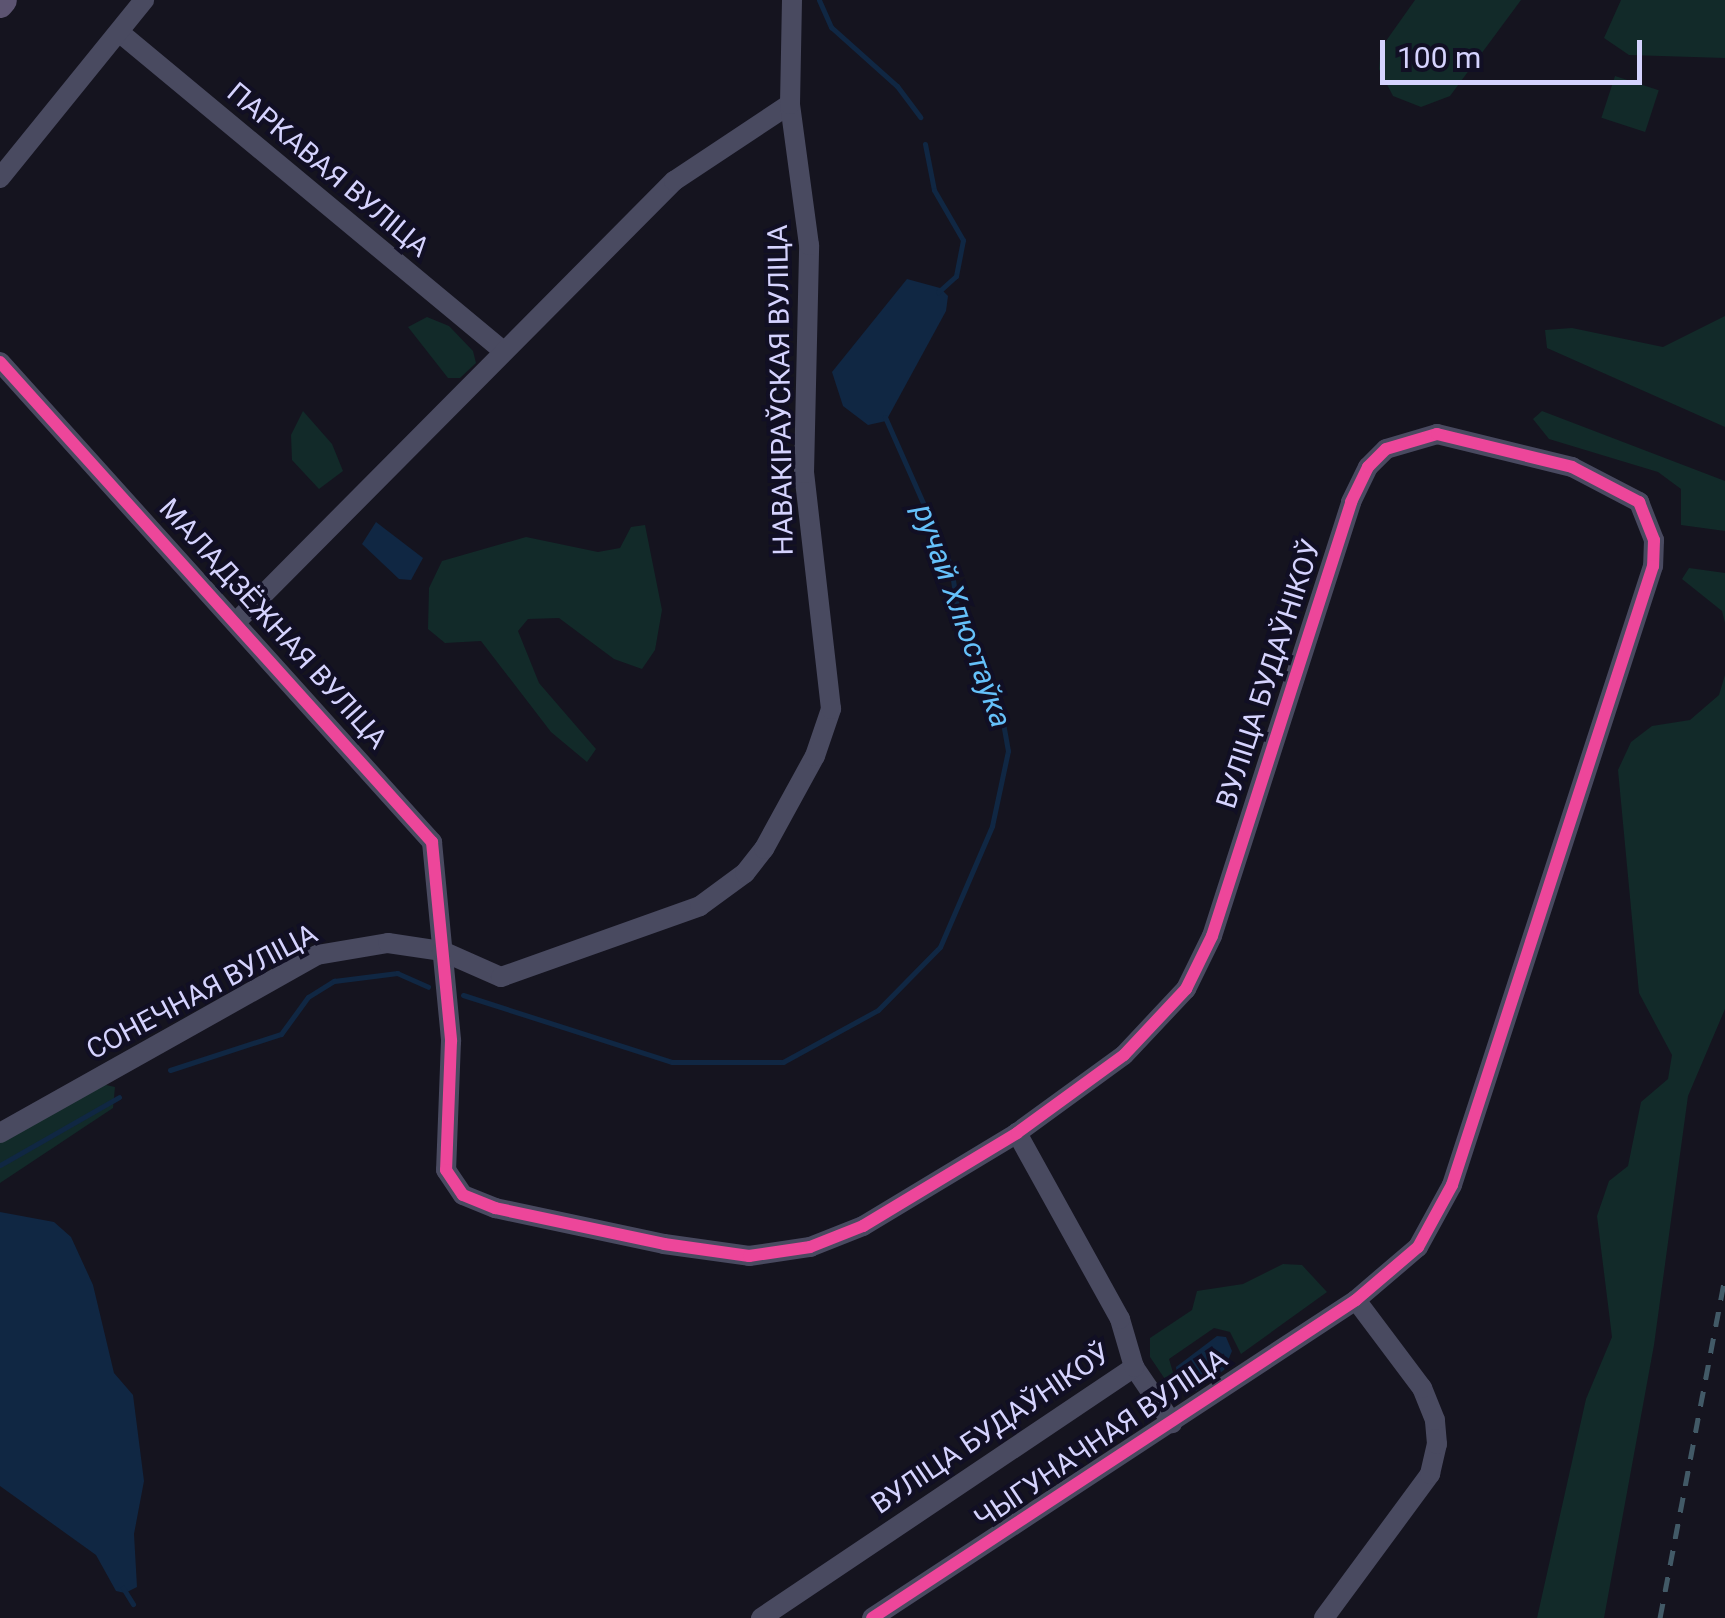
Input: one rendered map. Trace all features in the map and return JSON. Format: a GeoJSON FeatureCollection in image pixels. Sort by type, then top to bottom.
{"type":"FeatureCollection","features":[{"type":"Feature","properties":{"kind":"street"},"geometry":{"type":"LineString","coordinates":[[0,178],[144,0]]}},
{"type":"Feature","properties":{"kind":"street","name":"НАВАКІРАЎСКАЯ ВУЛІЦА"},"geometry":{"type":"LineString","coordinates":[[442,951],[501,977],[700,906],[764,849],[816,756],[831,709],[804,473],[810,335],[800,149],[790,104],[792,0]]}},
{"type":"Feature","properties":{"kind":"street","name":"ПАРКАВАЯ ВУЛІЦА"},"geometry":{"type":"LineString","coordinates":[[119,32],[502,350]]}},
{"type":"Feature","properties":{"kind":"street"},"geometry":{"type":"LineString","coordinates":[[236,622],[674,181],[790,104]]}},
{"type":"Feature","properties":{"kind":"street","name":"МАЛАДЗЁЖНАЯ ВУЛІЦА"},"geometry":{"type":"LineString","coordinates":[[0,362],[426,832],[442,951]]}},
{"type":"Feature","properties":{"kind":"street","name":"ВУЛІЦА БУДАЎНІКОЎ"},"geometry":{"type":"LineString","coordinates":[[442,951],[451,1041],[446,1170],[463,1195],[495,1208],[748,1256],[810,1247],[863,1226],[1017,1133],[1124,1055],[1186,989],[1212,936],[1324,582],[1368,466],[1386,449],[1438,434],[1572,467],[1616,485],[1646,516],[1653,566],[1452,1186],[1418,1247],[1356,1300]]}},
{"type":"Feature","properties":{"kind":"street","name":"СОНЕЧНАЯ ВУЛІЦА"},"geometry":{"type":"LineString","coordinates":[[0,1134],[317,955],[388,943],[442,951]]}},
{"type":"Feature","properties":{"kind":"street","name":"ВУЛІЦА БУДАЎНІКОЎ"},"geometry":{"type":"LineString","coordinates":[[761,1618],[1134,1367],[1120,1319],[1017,1133]]}},
{"type":"Feature","properties":{"kind":"street"},"geometry":{"type":"LineString","coordinates":[[1324,1618],[1430,1474],[1436,1444],[1435,1420],[1422,1388],[1356,1300]]}},
{"type":"Feature","properties":{"kind":"street","name":"ЧЫГУНАЧНАЯ ВУЛІЦА"},"geometry":{"type":"LineString","coordinates":[[872,1618],[1356,1300]]}},
{"type":"Feature","properties":{"kind":"street"},"geometry":{"type":"LineString","coordinates":[[1134,1367],[1172,1423]]}},
{"type":"Feature","properties":{"kind":"green space"},"geometry":{"type":"Polygon","coordinates":[[[1415,0],[1521,0],[1450,96],[1421,107],[1393,96],[1379,69],[1381,48],[1415,0]]]}},
{"type":"Feature","properties":{"kind":"green space"},"geometry":{"type":"Polygon","coordinates":[[[1621,0],[1725,0],[1725,58],[1629,55],[1604,38],[1621,0]]]}},
{"type":"Feature","properties":{"kind":"green space"},"geometry":{"type":"Polygon","coordinates":[[[1615,76],[1659,90],[1645,132],[1601,118],[1615,76]]]}},
{"type":"Feature","properties":{"kind":"green space"},"geometry":{"type":"Polygon","coordinates":[[[1725,316],[1725,427],[1547,348],[1545,330],[1572,328],[1663,347],[1725,316]]]}},
{"type":"Feature","properties":{"kind":"green space"},"geometry":{"type":"Polygon","coordinates":[[[427,317],[449,326],[473,351],[476,363],[460,378],[448,378],[408,327],[427,317]]]}},
{"type":"Feature","properties":{"kind":"green space"},"geometry":{"type":"Polygon","coordinates":[[[303,411],[332,444],[343,471],[319,489],[292,460],[291,435],[303,411]]]}},
{"type":"Feature","properties":{"kind":"green space"},"geometry":{"type":"Polygon","coordinates":[[[1542,411],[1725,481],[1725,531],[1681,525],[1681,489],[1658,472],[1549,439],[1533,419],[1542,411]]]}},
{"type":"Feature","properties":{"kind":"green space"},"geometry":{"type":"Polygon","coordinates":[[[645,525],[662,610],[655,650],[642,669],[614,659],[559,618],[528,619],[518,631],[539,683],[596,749],[587,762],[551,732],[481,641],[445,643],[428,629],[429,588],[442,561],[526,537],[598,552],[620,548],[631,527],[645,525]]]}},
{"type":"Feature","properties":{"kind":"green space"},"geometry":{"type":"Polygon","coordinates":[[[1689,568],[1725,573],[1725,623],[1722,611],[1682,579],[1689,568]]]}},
{"type":"Feature","properties":{"kind":"green space"},"geometry":{"type":"Polygon","coordinates":[[[1725,675],[1725,1009],[1688,1096],[1654,1345],[1604,1618],[1537,1618],[1586,1399],[1612,1337],[1597,1216],[1609,1181],[1628,1166],[1641,1102],[1668,1079],[1672,1055],[1639,993],[1618,770],[1631,742],[1652,726],[1690,720],[1719,695],[1725,675]]]}},
{"type":"Feature","properties":{"kind":"green space"},"geometry":{"type":"Polygon","coordinates":[[[102,1084],[115,1087],[113,1108],[0,1183],[0,1140],[102,1084]]]}},
{"type":"Feature","properties":{"kind":"green space"},"geometry":{"type":"Polygon","coordinates":[[[1283,1264],[1302,1265],[1327,1292],[1241,1354],[1230,1332],[1214,1328],[1169,1359],[1177,1386],[1171,1388],[1150,1357],[1150,1338],[1192,1310],[1197,1291],[1243,1284],[1283,1264]]]}},
{"type":"Feature","properties":{"kind":"water"},"geometry":{"type":"Polygon","coordinates":[[[907,279],[940,288],[948,296],[946,311],[886,421],[868,425],[843,406],[832,372],[907,279]]]}},
{"type":"Feature","properties":{"kind":"water"},"geometry":{"type":"Polygon","coordinates":[[[376,522],[423,558],[411,580],[399,579],[362,544],[376,522]]]}},
{"type":"Feature","properties":{"kind":"water"},"geometry":{"type":"Polygon","coordinates":[[[0,1212],[54,1222],[71,1237],[93,1285],[114,1373],[133,1395],[144,1481],[134,1534],[137,1587],[125,1593],[116,1591],[96,1555],[0,1486],[0,1212]]]}},
{"type":"Feature","properties":{"kind":"water"},"geometry":{"type":"Polygon","coordinates":[[[1217,1336],[1226,1337],[1232,1351],[1224,1370],[1196,1391],[1178,1382],[1176,1367],[1217,1336]]]}},
{"type":"Feature","properties":{"kind":"waterway","name":"ручай Хлюстаўка"},"geometry":{"type":"LineString","coordinates":[[819,0],[831,27],[897,86],[920,117]]}},
{"type":"Feature","properties":{"kind":"waterway","name":"ручай Хлюстаўка"},"geometry":{"type":"LineString","coordinates":[[925,144],[934,190],[963,240],[956,276],[938,292]]}},
{"type":"Feature","properties":{"kind":"waterway","name":"ручай Хлюстаўка"},"geometry":{"type":"LineString","coordinates":[[463,995],[672,1062],[783,1062],[878,1010],[940,947],[992,826],[1008,751],[1001,713],[958,614],[951,566],[885,417]]}},
{"type":"Feature","properties":{"kind":"waterway","name":"ручай Хлюстаўка"},"geometry":{"type":"LineString","coordinates":[[170,1070],[281,1034],[308,997],[334,981],[397,973],[428,987]]}},
{"type":"Feature","properties":{"kind":"waterway","name":"ручай Хлюстаўка"},"geometry":{"type":"LineString","coordinates":[[0,1165],[119,1097]]}},
{"type":"Feature","properties":{"kind":"waterway","name":"ручай Хлюстаўка"},"geometry":{"type":"LineString","coordinates":[[123,1588],[133,1604]]}},
{"type":"Feature","properties":{"kind":"railway"},"geometry":{"type":"LineString","coordinates":[[1660,1618],[1725,1276]]}},
{"type":"Feature","properties":{"kind":"cycle path"},"geometry":{"type":"LineString","coordinates":[[0,362],[432,842],[451,1041],[446,1170],[463,1195],[495,1208],[664,1244],[749,1256],[810,1247],[863,1226],[1017,1133],[1124,1055],[1186,989],[1212,936],[1351,502],[1368,467],[1386,449],[1437,434],[1572,467],[1639,502],[1654,540],[1653,566],[1452,1185],[1418,1247],[1356,1300],[872,1618]]}}]}
